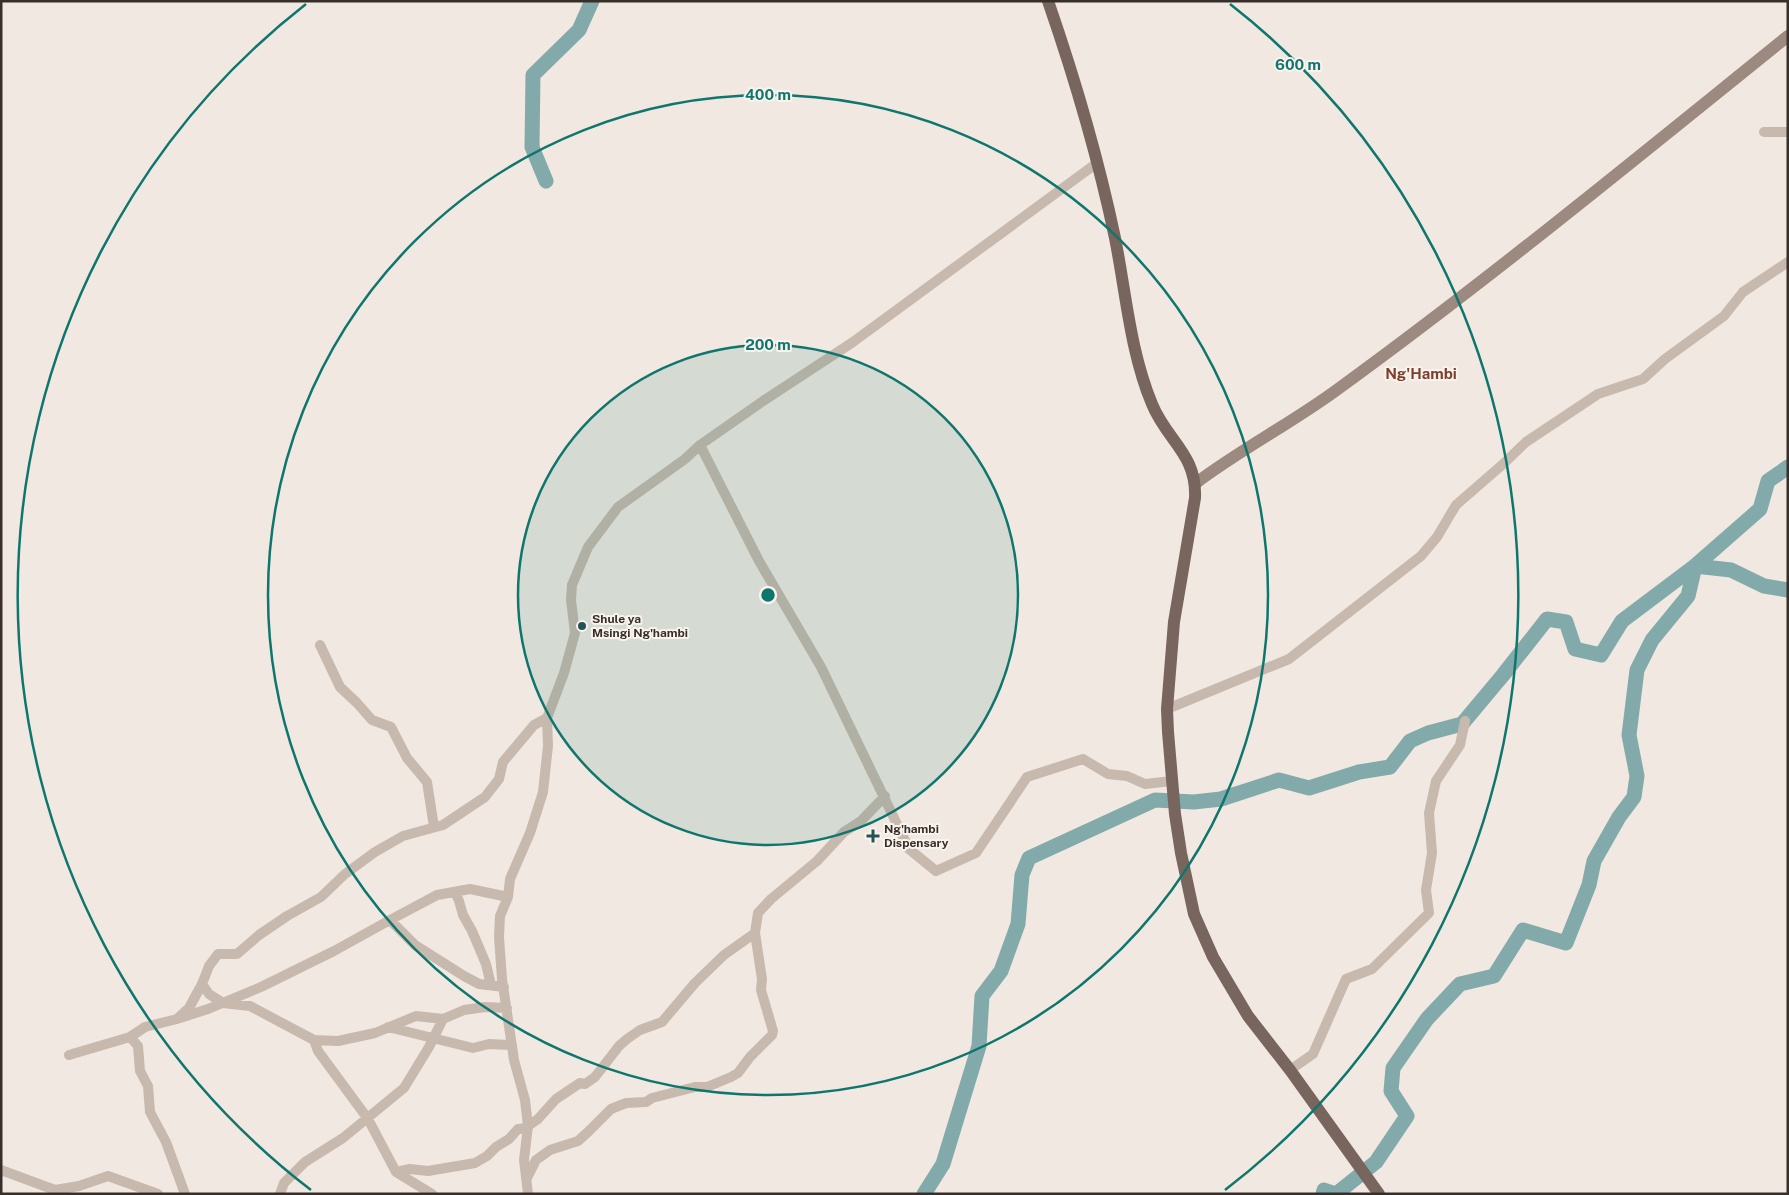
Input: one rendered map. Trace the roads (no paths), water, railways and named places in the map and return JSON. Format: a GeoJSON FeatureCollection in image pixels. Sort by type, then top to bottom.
{"type":"FeatureCollection","features":[{"type":"Feature","properties":{"kind":"main road"},"geometry":{"type":"LineString","coordinates":[[1048,1],[1084,111],[1115,239],[1131,332],[1144,380],[1162,425],[1185,455],[1196,483],[1174,622],[1168,709],[1168,732],[1175,814],[1188,891],[1194,914],[1213,957],[1248,1016],[1290,1070],[1379,1194]]}},
{"type":"Feature","properties":{"kind":"street"},"geometry":{"type":"LineString","coordinates":[[1196,483],[1226,461],[1336,390],[1538,238],[1788,36]]}},
{"type":"Feature","properties":{"kind":"street"},"geometry":{"type":"LineString","coordinates":[[1764,132],[1788,132]]}},
{"type":"Feature","properties":{"kind":"street"},"geometry":{"type":"LineString","coordinates":[[528,1194],[524,1160],[528,1127],[525,1100],[514,1060],[504,987],[499,937],[500,916],[508,897],[510,879],[530,833],[543,792],[548,746],[547,718],[564,673],[574,632],[571,600],[572,585],[588,547],[618,507],[762,401],[853,342],[1097,163]]}},
{"type":"Feature","properties":{"kind":"street"},"geometry":{"type":"LineString","coordinates":[[1168,709],[1288,659],[1421,556],[1437,537],[1456,505],[1502,466],[1526,442],[1598,394],[1642,379],[1664,359],[1724,316],[1743,292],[1788,262]]}},
{"type":"Feature","properties":{"kind":"street"},"geometry":{"type":"LineString","coordinates":[[700,446],[759,561],[821,667],[910,849],[936,871],[976,853],[1027,778],[1083,758],[1108,774],[1127,776],[1145,784],[1172,781]]}},
{"type":"Feature","properties":{"kind":"street"},"geometry":{"type":"LineString","coordinates":[[320,645],[340,688],[372,720],[391,727],[407,758],[427,782],[434,826]]}},
{"type":"Feature","properties":{"kind":"street"},"geometry":{"type":"LineString","coordinates":[[177,1020],[189,1008],[209,966],[218,954],[237,954],[280,920],[320,897],[344,874],[375,852],[403,836],[443,825],[485,797],[498,780],[503,762],[534,726],[547,718]]}},
{"type":"Feature","properties":{"kind":"street"},"geometry":{"type":"LineString","coordinates":[[1290,1070],[1312,1054],[1346,979],[1372,969],[1429,913],[1426,890],[1432,853],[1429,813],[1436,781],[1460,745],[1465,721]]}},
{"type":"Feature","properties":{"kind":"street"},"geometry":{"type":"LineString","coordinates":[[527,1178],[536,1160],[550,1150],[578,1141],[610,1109],[626,1103],[646,1102],[652,1098],[695,1087],[706,1087],[738,1073],[750,1057],[772,1035],[773,1031],[761,990],[762,979],[755,933],[758,913],[771,898],[817,860],[844,832],[861,821],[885,796]]}},
{"type":"Feature","properties":{"kind":"street"},"geometry":{"type":"LineString","coordinates":[[70,1056],[130,1036],[145,1027],[177,1020],[223,1003],[334,951],[437,895],[470,889],[508,897]]}},
{"type":"Feature","properties":{"kind":"street"},"geometry":{"type":"LineString","coordinates":[[454,892],[486,964],[491,985]]}},
{"type":"Feature","properties":{"kind":"street"},"geometry":{"type":"LineString","coordinates":[[390,920],[415,945],[432,957],[478,984],[504,987]]}},
{"type":"Feature","properties":{"kind":"street"},"geometry":{"type":"LineString","coordinates":[[396,1172],[410,1169],[428,1171],[475,1163],[487,1156],[496,1147],[509,1139],[518,1129],[528,1127],[538,1119],[556,1099],[580,1083],[585,1084],[594,1077],[627,1039],[640,1030],[662,1022],[695,983],[724,955],[755,933]]}},
{"type":"Feature","properties":{"kind":"street"},"geometry":{"type":"LineString","coordinates":[[202,984],[209,994],[223,1003],[250,1006],[314,1040],[338,1041],[375,1033],[416,1016],[443,1020],[464,1010],[507,1008]]}},
{"type":"Feature","properties":{"kind":"street"},"geometry":{"type":"LineString","coordinates":[[280,1194],[284,1184],[305,1162],[343,1138],[404,1088],[443,1020]]}},
{"type":"Feature","properties":{"kind":"street"},"geometry":{"type":"LineString","coordinates":[[388,1028],[473,1048],[489,1044],[512,1045]]}},
{"type":"Feature","properties":{"kind":"street"},"geometry":{"type":"LineString","coordinates":[[130,1036],[138,1046],[140,1071],[148,1086],[150,1112],[166,1142],[184,1194]]}},
{"type":"Feature","properties":{"kind":"street"},"geometry":{"type":"LineString","coordinates":[[314,1040],[318,1051],[326,1059],[368,1119],[396,1172],[432,1194]]}},
{"type":"Feature","properties":{"kind":"street"},"geometry":{"type":"LineString","coordinates":[[1,1170],[55,1190],[79,1186],[108,1176],[158,1194]]}},
{"type":"Feature","properties":{"kind":"waterway"},"geometry":{"type":"LineString","coordinates":[[546,181],[532,147],[533,75],[579,30],[592,1]]}},
{"type":"Feature","properties":{"kind":"waterway"},"geometry":{"type":"LineString","coordinates":[[924,1194],[943,1164],[979,1046],[982,996],[1001,971],[1018,924],[1022,875],[1029,858],[1155,800],[1194,802],[1221,799],[1279,780],[1309,788],[1359,772],[1390,767],[1410,741],[1428,733],[1462,724],[1547,619],[1566,622],[1575,649],[1601,655],[1622,621],[1695,566],[1760,509],[1768,481],[1788,467]]}},
{"type":"Feature","properties":{"kind":"waterway"},"geometry":{"type":"LineString","coordinates":[[1336,1194],[1376,1162],[1407,1116],[1391,1091],[1393,1068],[1427,1019],[1460,984],[1494,976],[1523,930],[1566,943],[1589,885],[1594,861],[1619,817],[1634,797],[1637,776],[1629,735],[1637,670],[1652,640],[1688,596],[1695,566],[1731,570],[1764,586],[1788,590]]}},
{"type":"Feature","properties":{"kind":"waterway"},"geometry":{"type":"LineString","coordinates":[[1323,1194],[1324,1190],[1336,1194]]}},
{"type":"Feature","properties":{"kind":"place","name":"Shule ya Msingi Ng'hambi"},"geometry":{"type":"Point","coordinates":[582,626]}},
{"type":"Feature","properties":{"kind":"place","name":"Ng'hambi Dispensary"},"geometry":{"type":"Point","coordinates":[873,836]}},
{"type":"Feature","properties":{"kind":"district","name":"Ng'Hambi"},"geometry":{"type":"Point","coordinates":[1421,373]}}]}
